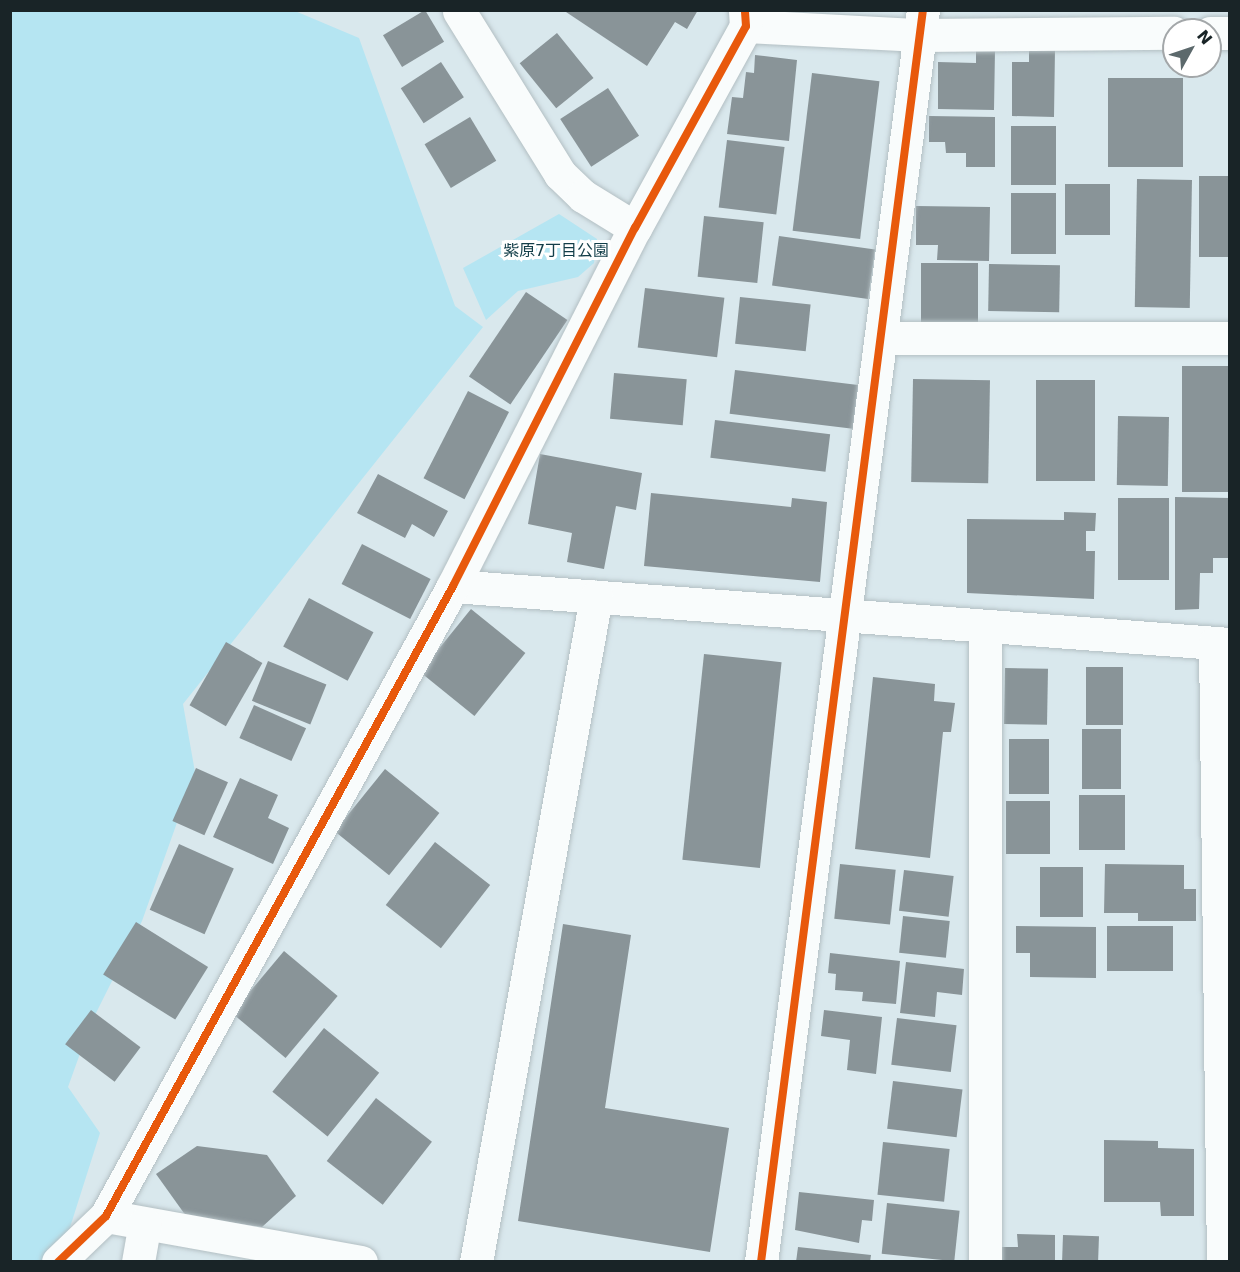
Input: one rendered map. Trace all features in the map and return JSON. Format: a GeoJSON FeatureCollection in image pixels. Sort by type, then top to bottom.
{"type":"FeatureCollection","features":[{"type":"Feature","properties":{"kind":"street"},"geometry":{"type":"LineString","coordinates":[[459,11],[560,174],[582,196],[635,228]]}},
{"type":"Feature","properties":{"kind":"street"},"geometry":{"type":"LineString","coordinates":[[58,1262],[106,1216],[453,586],[635,228],[745,18],[1162,33]]}},
{"type":"Feature","properties":{"kind":"street"},"geometry":{"type":"LineString","coordinates":[[761,1262],[847,615],[922,23]]}},
{"type":"Feature","properties":{"kind":"street"},"geometry":{"type":"LineString","coordinates":[[882,338],[1230,338]]}},
{"type":"Feature","properties":{"kind":"street"},"geometry":{"type":"LineString","coordinates":[[453,586],[1222,643],[1223,1262]]}},
{"type":"Feature","properties":{"kind":"street"},"geometry":{"type":"LineString","coordinates":[[476,1262],[596,597]]}},
{"type":"Feature","properties":{"kind":"street"},"geometry":{"type":"LineString","coordinates":[[985,627],[985,1262]]}},
{"type":"Feature","properties":{"kind":"street"},"geometry":{"type":"LineString","coordinates":[[106,1216],[361,1262]]}},
{"type":"Feature","properties":{"kind":"street"},"geometry":{"type":"LineString","coordinates":[[138,1262],[145,1224]]}},
{"type":"Feature","properties":{"kind":"green space"},"geometry":{"type":"Polygon","coordinates":[[[10,11],[295,11],[359,38],[455,306],[483,327],[183,704],[195,772],[142,921],[91,1023],[68,1087],[100,1133],[59,1262],[10,1261],[10,11]]]}},
{"type":"Feature","properties":{"kind":"green space","name":"紫原7丁目公園"},"geometry":{"type":"Polygon","coordinates":[[[559,214],[597,239],[594,263],[578,277],[518,291],[486,320],[463,268],[559,214]]]}},
{"type":"Feature","properties":{"kind":"building"},"geometry":{"type":"Polygon","coordinates":[[[425,10],[444,42],[402,67],[383,35],[425,10]]]}},
{"type":"Feature","properties":{"kind":"building"},"geometry":{"type":"Polygon","coordinates":[[[563,10],[698,10],[687,29],[675,22],[647,66],[563,10]]]}},
{"type":"Feature","properties":{"kind":"building"},"geometry":{"type":"Polygon","coordinates":[[[557,33],[594,78],[556,108],[520,63],[557,33]]]}},
{"type":"Feature","properties":{"kind":"building"},"geometry":{"type":"Polygon","coordinates":[[[1055,49],[1054,117],[1012,116],[1012,62],[1029,62],[1029,50],[1055,49]]]}},
{"type":"Feature","properties":{"kind":"building"},"geometry":{"type":"Polygon","coordinates":[[[976,50],[995,50],[994,110],[938,109],[938,62],[976,63],[976,50]]]}},
{"type":"Feature","properties":{"kind":"building"},"geometry":{"type":"Polygon","coordinates":[[[755,55],[797,60],[789,141],[727,134],[732,97],[743,98],[746,72],[754,73],[755,55]]]}},
{"type":"Feature","properties":{"kind":"building"},"geometry":{"type":"Polygon","coordinates":[[[441,62],[464,97],[424,123],[401,88],[441,62]]]}},
{"type":"Feature","properties":{"kind":"building"},"geometry":{"type":"Polygon","coordinates":[[[812,73],[879,81],[860,239],[793,231],[812,73]]]}},
{"type":"Feature","properties":{"kind":"building"},"geometry":{"type":"Polygon","coordinates":[[[1108,78],[1183,78],[1183,167],[1108,167],[1108,78]]]}},
{"type":"Feature","properties":{"kind":"building"},"geometry":{"type":"Polygon","coordinates":[[[608,88],[639,136],[591,167],[560,119],[608,88]]]}},
{"type":"Feature","properties":{"kind":"building"},"geometry":{"type":"Polygon","coordinates":[[[929,116],[995,117],[995,167],[966,167],[966,153],[946,153],[945,142],[929,142],[929,116]]]}},
{"type":"Feature","properties":{"kind":"building"},"geometry":{"type":"Polygon","coordinates":[[[470,117],[496,161],[451,188],[425,144],[470,117]]]}},
{"type":"Feature","properties":{"kind":"building"},"geometry":{"type":"Polygon","coordinates":[[[1011,126],[1056,126],[1056,185],[1011,185],[1011,126]]]}},
{"type":"Feature","properties":{"kind":"building"},"geometry":{"type":"Polygon","coordinates":[[[727,140],[785,147],[776,215],[719,207],[727,140]]]}},
{"type":"Feature","properties":{"kind":"building"},"geometry":{"type":"Polygon","coordinates":[[[1199,176],[1230,176],[1230,257],[1199,257],[1199,176]]]}},
{"type":"Feature","properties":{"kind":"building"},"geometry":{"type":"Polygon","coordinates":[[[1137,179],[1192,180],[1190,308],[1135,307],[1137,179]]]}},
{"type":"Feature","properties":{"kind":"building"},"geometry":{"type":"Polygon","coordinates":[[[1065,184],[1110,184],[1110,235],[1065,235],[1065,184]]]}},
{"type":"Feature","properties":{"kind":"building"},"geometry":{"type":"Polygon","coordinates":[[[1011,193],[1056,193],[1056,254],[1011,254],[1011,193]]]}},
{"type":"Feature","properties":{"kind":"building"},"geometry":{"type":"Polygon","coordinates":[[[916,206],[990,207],[989,261],[937,260],[938,245],[916,245],[916,206]]]}},
{"type":"Feature","properties":{"kind":"building"},"geometry":{"type":"Polygon","coordinates":[[[704,216],[764,222],[757,283],[698,277],[704,216]]]}},
{"type":"Feature","properties":{"kind":"building"},"geometry":{"type":"Polygon","coordinates":[[[779,236],[875,249],[868,299],[772,286],[779,236]]]}},
{"type":"Feature","properties":{"kind":"building"},"geometry":{"type":"Polygon","coordinates":[[[921,263],[978,263],[978,325],[921,325],[921,263]]]}},
{"type":"Feature","properties":{"kind":"building"},"geometry":{"type":"Polygon","coordinates":[[[989,264],[1060,265],[1059,312],[988,311],[989,264]]]}},
{"type":"Feature","properties":{"kind":"building"},"geometry":{"type":"Polygon","coordinates":[[[645,288],[724,298],[717,357],[638,348],[645,288]]]}},
{"type":"Feature","properties":{"kind":"building"},"geometry":{"type":"Polygon","coordinates":[[[526,292],[567,320],[510,405],[469,377],[526,292]]]}},
{"type":"Feature","properties":{"kind":"building"},"geometry":{"type":"Polygon","coordinates":[[[740,297],[811,304],[806,351],[735,344],[740,297]]]}},
{"type":"Feature","properties":{"kind":"building"},"geometry":{"type":"Polygon","coordinates":[[[1182,366],[1230,366],[1230,492],[1182,492],[1182,366]]]}},
{"type":"Feature","properties":{"kind":"building"},"geometry":{"type":"Polygon","coordinates":[[[735,370],[858,385],[853,429],[730,414],[735,370]]]}},
{"type":"Feature","properties":{"kind":"building"},"geometry":{"type":"Polygon","coordinates":[[[614,373],[687,379],[683,425],[610,419],[614,373]]]}},
{"type":"Feature","properties":{"kind":"building"},"geometry":{"type":"Polygon","coordinates":[[[913,379],[990,380],[988,483],[911,482],[913,379]]]}},
{"type":"Feature","properties":{"kind":"building"},"geometry":{"type":"Polygon","coordinates":[[[1036,380],[1095,380],[1095,481],[1036,481],[1036,380]]]}},
{"type":"Feature","properties":{"kind":"building"},"geometry":{"type":"Polygon","coordinates":[[[468,391],[509,412],[464,499],[424,478],[468,391]]]}},
{"type":"Feature","properties":{"kind":"building"},"geometry":{"type":"Polygon","coordinates":[[[1118,416],[1169,417],[1168,486],[1117,485],[1118,416]]]}},
{"type":"Feature","properties":{"kind":"building"},"geometry":{"type":"Polygon","coordinates":[[[715,420],[830,434],[826,472],[710,458],[715,420]]]}},
{"type":"Feature","properties":{"kind":"building"},"geometry":{"type":"Polygon","coordinates":[[[540,454],[642,473],[636,510],[616,506],[604,569],[567,562],[572,533],[528,524],[540,454]]]}},
{"type":"Feature","properties":{"kind":"building"},"geometry":{"type":"Polygon","coordinates":[[[378,474],[448,511],[434,537],[412,524],[405,538],[357,513],[378,474]]]}},
{"type":"Feature","properties":{"kind":"building"},"geometry":{"type":"Polygon","coordinates":[[[651,493],[791,507],[792,498],[827,502],[820,582],[644,566],[651,493]]]}},
{"type":"Feature","properties":{"kind":"building"},"geometry":{"type":"Polygon","coordinates":[[[1175,497],[1230,498],[1230,558],[1213,558],[1213,573],[1200,573],[1199,609],[1175,610],[1175,497]]]}},
{"type":"Feature","properties":{"kind":"building"},"geometry":{"type":"Polygon","coordinates":[[[1118,498],[1169,498],[1169,580],[1118,580],[1118,498]]]}},
{"type":"Feature","properties":{"kind":"building"},"geometry":{"type":"Polygon","coordinates":[[[1064,512],[1096,513],[1095,531],[1086,531],[1086,551],[1095,551],[1094,599],[967,593],[967,519],[1064,520],[1064,512]]]}},
{"type":"Feature","properties":{"kind":"building"},"geometry":{"type":"Polygon","coordinates":[[[362,544],[431,579],[410,619],[342,584],[362,544]]]}},
{"type":"Feature","properties":{"kind":"building"},"geometry":{"type":"Polygon","coordinates":[[[309,598],[373,632],[348,681],[283,647],[309,598]]]}},
{"type":"Feature","properties":{"kind":"building"},"geometry":{"type":"Polygon","coordinates":[[[471,609],[525,653],[474,716],[420,672],[471,609]]]}},
{"type":"Feature","properties":{"kind":"building"},"geometry":{"type":"Polygon","coordinates":[[[226,642],[262,663],[226,726],[190,705],[226,642]]]}},
{"type":"Feature","properties":{"kind":"building"},"geometry":{"type":"Polygon","coordinates":[[[704,654],[782,662],[760,868],[682,860],[704,654]]]}},
{"type":"Feature","properties":{"kind":"building"},"geometry":{"type":"Polygon","coordinates":[[[268,661],[326,685],[310,724],[252,701],[268,661]]]}},
{"type":"Feature","properties":{"kind":"building"},"geometry":{"type":"Polygon","coordinates":[[[1086,667],[1123,667],[1123,725],[1086,725],[1086,667]]]}},
{"type":"Feature","properties":{"kind":"building"},"geometry":{"type":"Polygon","coordinates":[[[1005,668],[1048,669],[1047,725],[1004,724],[1005,668]]]}},
{"type":"Feature","properties":{"kind":"building"},"geometry":{"type":"Polygon","coordinates":[[[873,677],[935,684],[934,701],[955,703],[951,732],[943,732],[930,858],[855,849],[873,677]]]}},
{"type":"Feature","properties":{"kind":"building"},"geometry":{"type":"Polygon","coordinates":[[[254,705],[306,728],[291,761],[239,738],[254,705]]]}},
{"type":"Feature","properties":{"kind":"building"},"geometry":{"type":"Polygon","coordinates":[[[1082,729],[1121,729],[1121,789],[1082,789],[1082,729]]]}},
{"type":"Feature","properties":{"kind":"building"},"geometry":{"type":"Polygon","coordinates":[[[1009,739],[1049,739],[1049,794],[1009,794],[1009,739]]]}},
{"type":"Feature","properties":{"kind":"building"},"geometry":{"type":"Polygon","coordinates":[[[196,768],[228,782],[204,835],[172,821],[196,768]]]}},
{"type":"Feature","properties":{"kind":"building"},"geometry":{"type":"Polygon","coordinates":[[[385,769],[439,813],[389,875],[335,831],[385,769]]]}},
{"type":"Feature","properties":{"kind":"building"},"geometry":{"type":"Polygon","coordinates":[[[240,778],[278,795],[268,818],[289,828],[273,864],[213,837],[240,778]]]}},
{"type":"Feature","properties":{"kind":"building"},"geometry":{"type":"Polygon","coordinates":[[[1079,795],[1125,795],[1125,850],[1079,850],[1079,795]]]}},
{"type":"Feature","properties":{"kind":"building"},"geometry":{"type":"Polygon","coordinates":[[[1006,801],[1050,801],[1050,854],[1006,854],[1006,801]]]}},
{"type":"Feature","properties":{"kind":"building"},"geometry":{"type":"Polygon","coordinates":[[[435,842],[490,885],[441,948],[386,905],[435,842]]]}},
{"type":"Feature","properties":{"kind":"building"},"geometry":{"type":"Polygon","coordinates":[[[179,844],[234,868],[205,934],[150,910],[179,844]]]}},
{"type":"Feature","properties":{"kind":"building"},"geometry":{"type":"Polygon","coordinates":[[[840,864],[896,870],[890,925],[834,919],[840,864]]]}},
{"type":"Feature","properties":{"kind":"building"},"geometry":{"type":"Polygon","coordinates":[[[1105,864],[1184,865],[1184,889],[1196,889],[1196,921],[1138,921],[1138,913],[1104,913],[1105,864]]]}},
{"type":"Feature","properties":{"kind":"building"},"geometry":{"type":"Polygon","coordinates":[[[1040,867],[1083,867],[1083,917],[1040,917],[1040,867]]]}},
{"type":"Feature","properties":{"kind":"building"},"geometry":{"type":"Polygon","coordinates":[[[904,870],[954,876],[949,917],[899,911],[904,870]]]}},
{"type":"Feature","properties":{"kind":"building"},"geometry":{"type":"Polygon","coordinates":[[[903,916],[950,921],[946,958],[899,953],[903,916]]]}},
{"type":"Feature","properties":{"kind":"building"},"geometry":{"type":"Polygon","coordinates":[[[136,922],[208,967],[175,1020],[103,975],[136,922]]]}},
{"type":"Feature","properties":{"kind":"building"},"geometry":{"type":"Polygon","coordinates":[[[563,924],[631,935],[605,1108],[729,1128],[710,1252],[518,1221],[563,924]]]}},
{"type":"Feature","properties":{"kind":"building"},"geometry":{"type":"Polygon","coordinates":[[[1016,926],[1096,927],[1096,978],[1030,977],[1030,953],[1016,953],[1016,926]]]}},
{"type":"Feature","properties":{"kind":"building"},"geometry":{"type":"Polygon","coordinates":[[[1107,926],[1173,926],[1173,971],[1107,971],[1107,926]]]}},
{"type":"Feature","properties":{"kind":"building"},"geometry":{"type":"Polygon","coordinates":[[[284,951],[338,996],[286,1058],[232,1013],[284,951]]]}},
{"type":"Feature","properties":{"kind":"building"},"geometry":{"type":"Polygon","coordinates":[[[830,953],[900,961],[896,1004],[862,1001],[863,992],[835,990],[836,974],[828,973],[830,953]]]}},
{"type":"Feature","properties":{"kind":"building"},"geometry":{"type":"Polygon","coordinates":[[[906,962],[964,969],[962,995],[937,992],[935,1017],[900,1013],[906,962]]]}},
{"type":"Feature","properties":{"kind":"building"},"geometry":{"type":"Polygon","coordinates":[[[91,1010],[141,1047],[115,1082],[65,1044],[91,1010]]]}},
{"type":"Feature","properties":{"kind":"building"},"geometry":{"type":"Polygon","coordinates":[[[824,1010],[882,1017],[876,1074],[847,1070],[850,1040],[821,1036],[824,1010]]]}},
{"type":"Feature","properties":{"kind":"building"},"geometry":{"type":"Polygon","coordinates":[[[897,1018],[957,1025],[951,1072],[891,1065],[897,1018]]]}},
{"type":"Feature","properties":{"kind":"building"},"geometry":{"type":"Polygon","coordinates":[[[324,1028],[379,1073],[328,1136],[272,1092],[324,1028]]]}},
{"type":"Feature","properties":{"kind":"building"},"geometry":{"type":"Polygon","coordinates":[[[893,1081],[962,1090],[957,1137],[887,1129],[893,1081]]]}},
{"type":"Feature","properties":{"kind":"building"},"geometry":{"type":"Polygon","coordinates":[[[376,1098],[432,1142],[383,1205],[327,1161],[376,1098]]]}},
{"type":"Feature","properties":{"kind":"building"},"geometry":{"type":"Polygon","coordinates":[[[1104,1140],[1158,1141],[1158,1148],[1194,1149],[1194,1216],[1161,1216],[1160,1202],[1104,1202],[1104,1140]]]}},
{"type":"Feature","properties":{"kind":"building"},"geometry":{"type":"Polygon","coordinates":[[[883,1142],[950,1149],[944,1202],[877,1195],[883,1142]]]}},
{"type":"Feature","properties":{"kind":"building"},"geometry":{"type":"Polygon","coordinates":[[[197,1146],[267,1155],[296,1196],[262,1227],[186,1216],[156,1174],[197,1146]]]}},
{"type":"Feature","properties":{"kind":"building"},"geometry":{"type":"Polygon","coordinates":[[[799,1192],[874,1200],[872,1221],[862,1220],[859,1243],[795,1230],[799,1192]]]}},
{"type":"Feature","properties":{"kind":"building"},"geometry":{"type":"Polygon","coordinates":[[[887,1203],[960,1211],[954,1261],[882,1254],[887,1203]]]}},
{"type":"Feature","properties":{"kind":"building"},"geometry":{"type":"Polygon","coordinates":[[[1017,1234],[1055,1235],[1055,1262],[1002,1262],[1002,1247],[1018,1247],[1017,1234]]]}},
{"type":"Feature","properties":{"kind":"building"},"geometry":{"type":"Polygon","coordinates":[[[1063,1235],[1099,1236],[1098,1262],[1062,1262],[1063,1235]]]}},
{"type":"Feature","properties":{"kind":"building"},"geometry":{"type":"Polygon","coordinates":[[[798,1247],[871,1255],[870,1262],[796,1262],[798,1247]]]}},
{"type":"Feature","properties":{"kind":"cycle path"},"geometry":{"type":"LineString","coordinates":[[58,1262],[106,1216],[453,586],[635,228],[746,26],[745,10]]}},
{"type":"Feature","properties":{"kind":"cycle path"},"geometry":{"type":"LineString","coordinates":[[761,1262],[923,10]]}}]}
